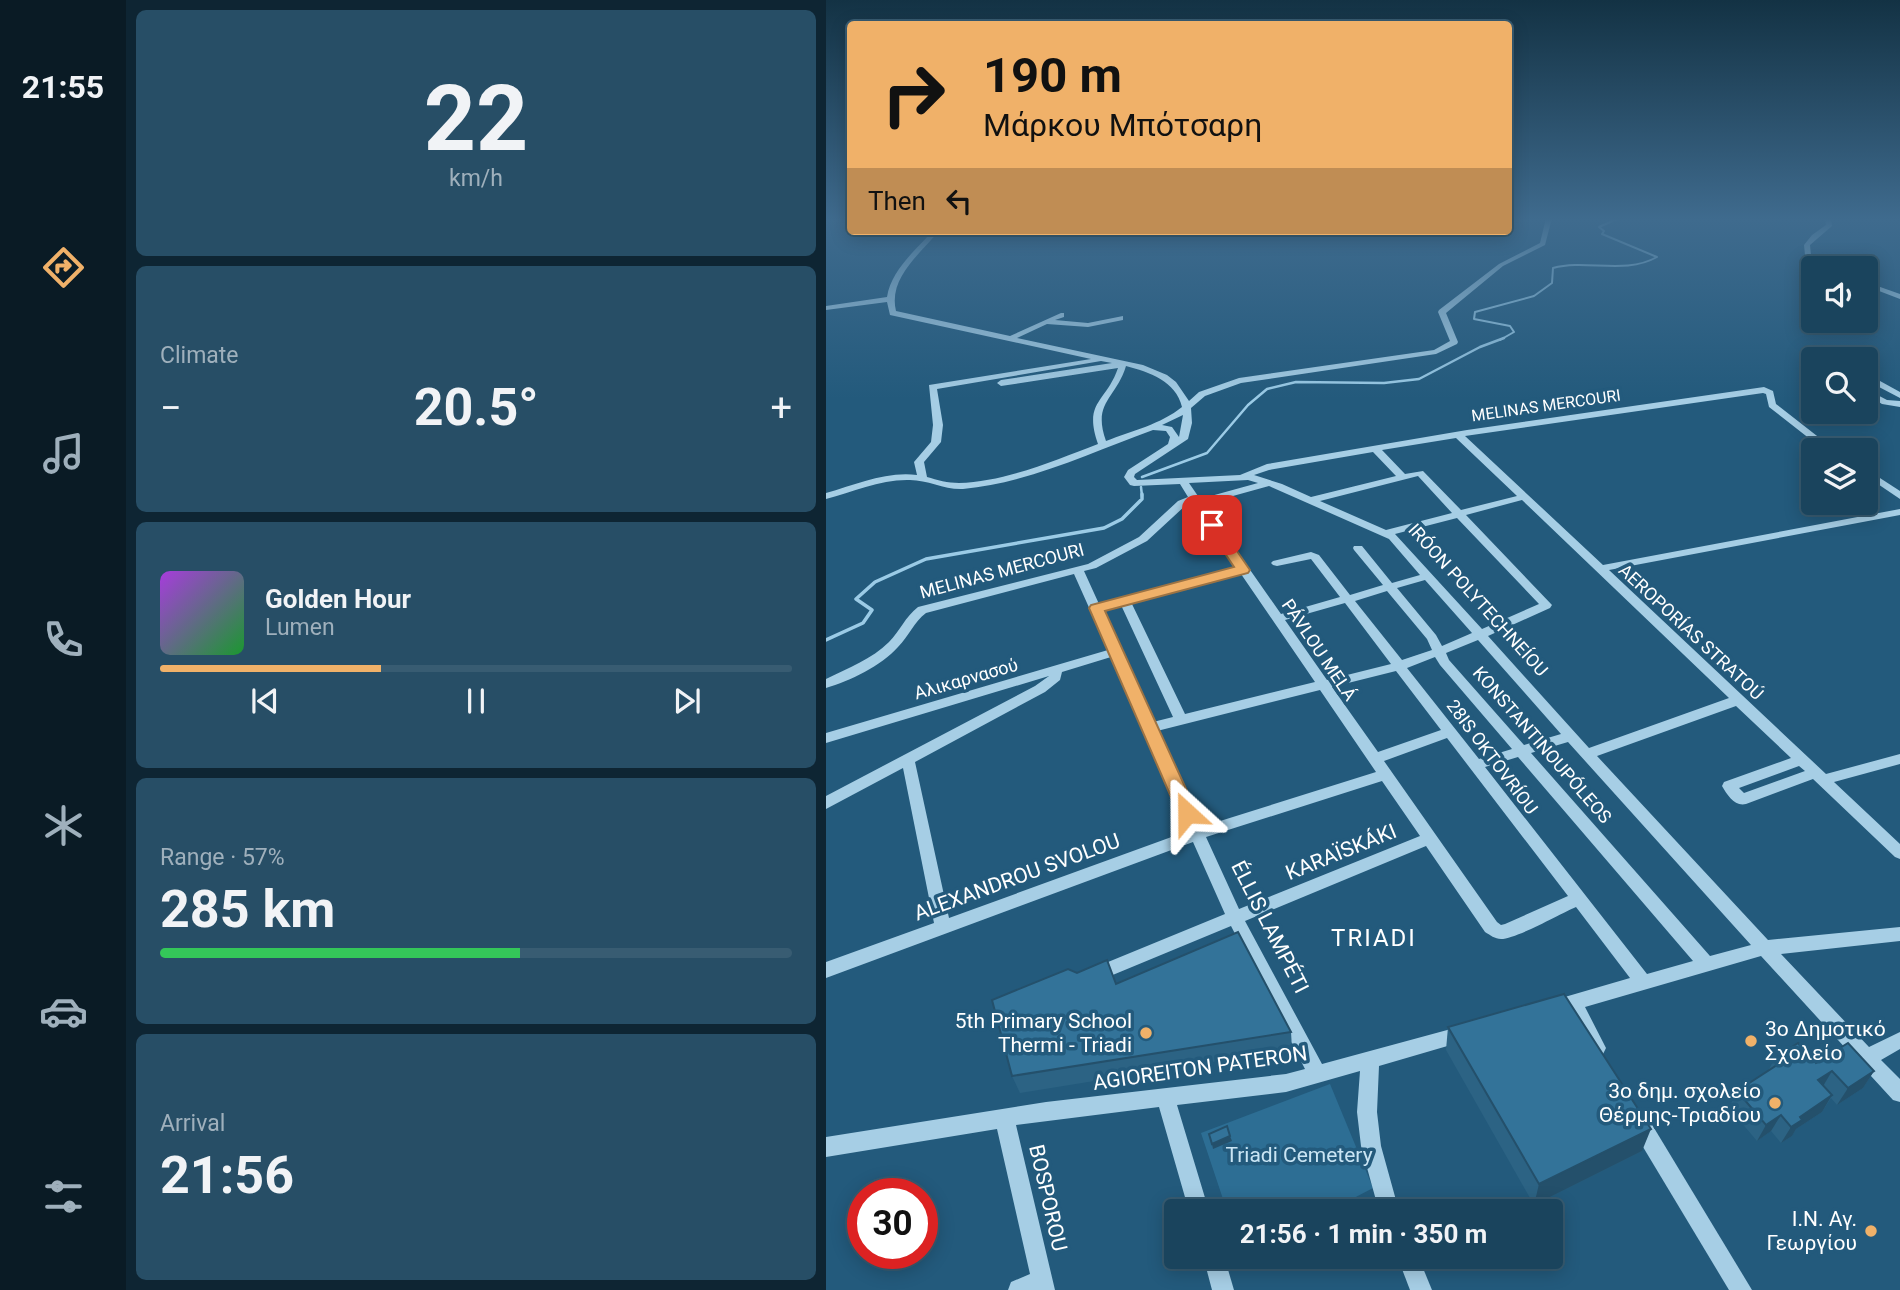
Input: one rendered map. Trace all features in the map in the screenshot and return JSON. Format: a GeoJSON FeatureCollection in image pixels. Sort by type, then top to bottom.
{"type":"FeatureCollection","features":[{"type":"Feature","properties":{"kind":"street"},"geometry":{"type":"LineString","coordinates":[[899,278],[890,309],[897,315],[1013,337],[1159,373],[1180,389],[1186,405],[1185,435],[1172,447]]}},
{"type":"Feature","properties":{"kind":"street"},"geometry":{"type":"LineString","coordinates":[[826,496],[899,477],[922,478],[952,486],[983,482],[1024,471],[1152,427],[1177,415],[1202,394],[1255,377],[1444,349],[1454,342],[1440,315],[1484,278]]}},
{"type":"Feature","properties":{"kind":"street"},"geometry":{"type":"LineString","coordinates":[[1878,289],[1900,297]]}},
{"type":"Feature","properties":{"kind":"street"},"geometry":{"type":"LineString","coordinates":[[826,308],[891,299]]}},
{"type":"Feature","properties":{"kind":"street"},"geometry":{"type":"LineString","coordinates":[[1013,337],[1061,315]]}},
{"type":"Feature","properties":{"kind":"street"},"geometry":{"type":"LineString","coordinates":[[1046,322],[1088,325],[1120,318]]}},
{"type":"Feature","properties":{"kind":"street"},"geometry":{"type":"LineString","coordinates":[[922,478],[919,462],[936,442],[938,425],[932,387],[974,382],[1033,368],[1101,359]]}},
{"type":"Feature","properties":{"kind":"street"},"geometry":{"type":"LineString","coordinates":[[931,394],[1123,363]]}},
{"type":"Feature","properties":{"kind":"street"},"geometry":{"type":"LineString","coordinates":[[1102,444],[1094,420],[1096,407],[1118,381],[1123,363]]}},
{"type":"Feature","properties":{"kind":"street"},"geometry":{"type":"LineString","coordinates":[[1878,386],[1900,395]]}},
{"type":"Feature","properties":{"kind":"street","name":"MELINAS MERCOURI"},"geometry":{"type":"LineString","coordinates":[[1243,476],[1268,467],[1460,435],[1766,390],[1770,394],[1772,405],[1815,438]]}},
{"type":"Feature","properties":{"kind":"street"},"geometry":{"type":"LineString","coordinates":[[1878,397],[1885,402],[1900,404]]}},
{"type":"Feature","properties":{"kind":"street"},"geometry":{"type":"LineString","coordinates":[[1152,427],[1169,429],[1175,437],[1172,447]]}},
{"type":"Feature","properties":{"kind":"street","name":"AEROPORÍAS STRATOÚ"},"geometry":{"type":"LineString","coordinates":[[1460,435],[1522,497],[1900,853]]}},
{"type":"Feature","properties":{"kind":"street","name":"IRÓON POLYTECHNEÍOU"},"geometry":{"type":"LineString","coordinates":[[1172,447],[1134,470],[1130,478],[1134,483],[1243,476],[1270,483],[1387,533],[1900,1093]]}},
{"type":"Feature","properties":{"kind":"street"},"geometry":{"type":"LineString","coordinates":[[1376,449],[1403,477]]}},
{"type":"Feature","properties":{"kind":"street"},"geometry":{"type":"LineString","coordinates":[[1149,728],[1399,666],[1543,609],[1546,604],[1420,472],[1310,500]]}},
{"type":"Feature","properties":{"kind":"street","name":"PÁVLOU MELÁ"},"geometry":{"type":"LineString","coordinates":[[1182,480],[1427,839]]}},
{"type":"Feature","properties":{"kind":"street"},"geometry":{"type":"LineString","coordinates":[[1878,480],[1900,496]]}},
{"type":"Feature","properties":{"kind":"street","name":"MELINAS MERCOURI"},"geometry":{"type":"LineString","coordinates":[[826,684],[886,652],[897,642],[909,620],[922,610],[1078,570],[1143,539],[1182,503],[1270,483]]}},
{"type":"Feature","properties":{"kind":"street"},"geometry":{"type":"LineString","coordinates":[[1387,533],[1522,497]]}},
{"type":"Feature","properties":{"kind":"street"},"geometry":{"type":"LineString","coordinates":[[1599,569],[1900,512]]}},
{"type":"Feature","properties":{"kind":"street","name":"KONSTANTINOUPÓLEOS"},"geometry":{"type":"LineString","coordinates":[[1358,548],[1432,638],[1444,662],[1705,963]]}},
{"type":"Feature","properties":{"kind":"street","name":"28IS OKTOVRÍOU"},"geometry":{"type":"LineString","coordinates":[[1278,563],[1314,556],[1643,982]]}},
{"type":"Feature","properties":{"kind":"street","name":"ÉLLIS LAMPÉTI"},"geometry":{"type":"LineString","coordinates":[[1078,570],[1235,918],[1318,1075]]}},
{"type":"Feature","properties":{"kind":"street"},"geometry":{"type":"LineString","coordinates":[[1096,608],[1243,570]]}},
{"type":"Feature","properties":{"kind":"street"},"geometry":{"type":"LineString","coordinates":[[1277,619],[1429,576]]}},
{"type":"Feature","properties":{"kind":"street"},"geometry":{"type":"LineString","coordinates":[[1125,601],[1181,720]]}},
{"type":"Feature","properties":{"kind":"street","name":"Αλικαρνασού"},"geometry":{"type":"LineString","coordinates":[[826,737],[1115,652]]}},
{"type":"Feature","properties":{"kind":"street"},"geometry":{"type":"LineString","coordinates":[[826,803],[1049,684],[1056,677],[1056,671]]}},
{"type":"Feature","properties":{"kind":"street"},"geometry":{"type":"LineString","coordinates":[[977,694],[987,717]]}},
{"type":"Feature","properties":{"kind":"street"},"geometry":{"type":"LineString","coordinates":[[1587,754],[1738,700]]}},
{"type":"Feature","properties":{"kind":"street"},"geometry":{"type":"LineString","coordinates":[[1373,759],[1449,732]]}},
{"type":"Feature","properties":{"kind":"street"},"geometry":{"type":"LineString","coordinates":[[1475,765],[1572,736]]}},
{"type":"Feature","properties":{"kind":"street"},"geometry":{"type":"LineString","coordinates":[[1801,760],[1729,786],[1741,800],[1818,777],[1900,759]]}},
{"type":"Feature","properties":{"kind":"street"},"geometry":{"type":"LineString","coordinates":[[908,760],[943,927]]}},
{"type":"Feature","properties":{"kind":"street","name":"ALEXANDROU SVOLOU"},"geometry":{"type":"LineString","coordinates":[[826,970],[1197,834],[1383,775]]}},
{"type":"Feature","properties":{"kind":"street"},"geometry":{"type":"LineString","coordinates":[[1427,839],[1495,931],[1507,931],[1578,899]]}},
{"type":"Feature","properties":{"kind":"street","name":"KARAÏSKÁKI"},"geometry":{"type":"LineString","coordinates":[[1083,980],[1427,839]]}},
{"type":"Feature","properties":{"kind":"street"},"geometry":{"type":"LineString","coordinates":[[1535,1013],[1765,948],[1900,934]]}},
{"type":"Feature","properties":{"kind":"street"},"geometry":{"type":"LineString","coordinates":[[1573,1002],[1606,1065]]}},
{"type":"Feature","properties":{"kind":"street","name":"AGIOREITON PATERON"},"geometry":{"type":"LineString","coordinates":[[826,1147],[1004,1117],[1269,1085],[1318,1075],[1485,1027]]}},
{"type":"Feature","properties":{"kind":"street"},"geometry":{"type":"LineString","coordinates":[[1866,1058],[1900,1040]]}},
{"type":"Feature","properties":{"kind":"street"},"geometry":{"type":"LineString","coordinates":[[1370,1059],[1367,1112],[1371,1146],[1386,1199]]}},
{"type":"Feature","properties":{"kind":"street"},"geometry":{"type":"LineString","coordinates":[[1165,1096],[1195,1199]]}},
{"type":"Feature","properties":{"kind":"street"},"geometry":{"type":"LineString","coordinates":[[1629,1104],[1741,1290]]}},
{"type":"Feature","properties":{"kind":"street","name":"BOSPOROU"},"geometry":{"type":"LineString","coordinates":[[1004,1117],[1043,1285]]}},
{"type":"Feature","properties":{"kind":"street"},"geometry":{"type":"LineString","coordinates":[[1217,1269],[1223,1290]]}},
{"type":"Feature","properties":{"kind":"street"},"geometry":{"type":"LineString","coordinates":[[1412,1269],[1421,1290]]}},
{"type":"Feature","properties":{"kind":"street"},"geometry":{"type":"LineString","coordinates":[[1019,1290],[1043,1285]]}},
{"type":"Feature","properties":{"kind":"green space","name":"Triadi Cemetery"},"geometry":{"type":"Polygon","coordinates":[[[1330,1084],[1373,1188],[1352,1199],[1223,1199],[1201,1133],[1330,1084]]]}},
{"type":"Feature","properties":{"kind":"building","name":"5th Primary School Thermi - Triadi"},"geometry":{"type":"Polygon","coordinates":[[[1238,932],[1291,1032],[1012,1076],[992,1000],[1068,969],[1077,973],[1107,960],[1116,984],[1238,932]]]}},
{"type":"Feature","properties":{"kind":"building"},"geometry":{"type":"Polygon","coordinates":[[[1564,994],[1651,1129],[1539,1184],[1448,1027],[1564,994]]]}},
{"type":"Feature","properties":{"kind":"building"},"geometry":{"type":"Polygon","coordinates":[[[1798,1043],[1816,1063],[1848,1043],[1874,1071],[1848,1088],[1832,1071],[1818,1080],[1832,1095],[1800,1117],[1802,1120],[1791,1127],[1781,1115],[1766,1125],[1737,1091],[1780,1063],[1775,1058],[1798,1043]]]}},
{"type":"Feature","properties":{"kind":"building"},"geometry":{"type":"Polygon","coordinates":[[[1227,1126],[1230,1136],[1212,1144],[1209,1134],[1227,1126]]]}},
{"type":"Feature","properties":{"kind":"waterway"},"geometry":{"type":"LineString","coordinates":[[1503,339],[1514,332],[1510,326],[1474,319],[1475,312],[1534,296],[1552,283],[1552,278]]}},
{"type":"Feature","properties":{"kind":"waterway"},"geometry":{"type":"LineString","coordinates":[[1142,477],[1207,453],[1248,405],[1267,389],[1296,382],[1384,383],[1419,379],[1480,347],[1503,339]]}},
{"type":"Feature","properties":{"kind":"waterway"},"geometry":{"type":"LineString","coordinates":[[1141,487],[1142,496]]}},
{"type":"Feature","properties":{"kind":"waterway"},"geometry":{"type":"LineString","coordinates":[[826,640],[863,623],[872,610],[856,599],[875,582],[926,559],[1104,528],[1122,519],[1142,496]]}},
{"type":"Feature","properties":{"kind":"place","name":"5th Primary School Thermi - Triadi"},"geometry":{"type":"Point","coordinates":[1146,1033]}},
{"type":"Feature","properties":{"kind":"place","name":"3ο Δημοτικό Σχολείο"},"geometry":{"type":"Point","coordinates":[1751,1041]}},
{"type":"Feature","properties":{"kind":"place","name":"3ο δημ. σχολείο Θέρμης-Τριαδίου"},"geometry":{"type":"Point","coordinates":[1775,1103]}},
{"type":"Feature","properties":{"kind":"place","name":"Ι.Ν. Αγ. Γεωργίου"},"geometry":{"type":"Point","coordinates":[1871,1231]}},
{"type":"Feature","properties":{"kind":"district","name":"TRIADI"},"geometry":{"type":"Point","coordinates":[1374,938]}},
{"type":"Feature","properties":{"kind":"route"},"geometry":{"type":"LineString","coordinates":[[1187,813],[1096,608],[1243,570],[1212,525]]}}]}
